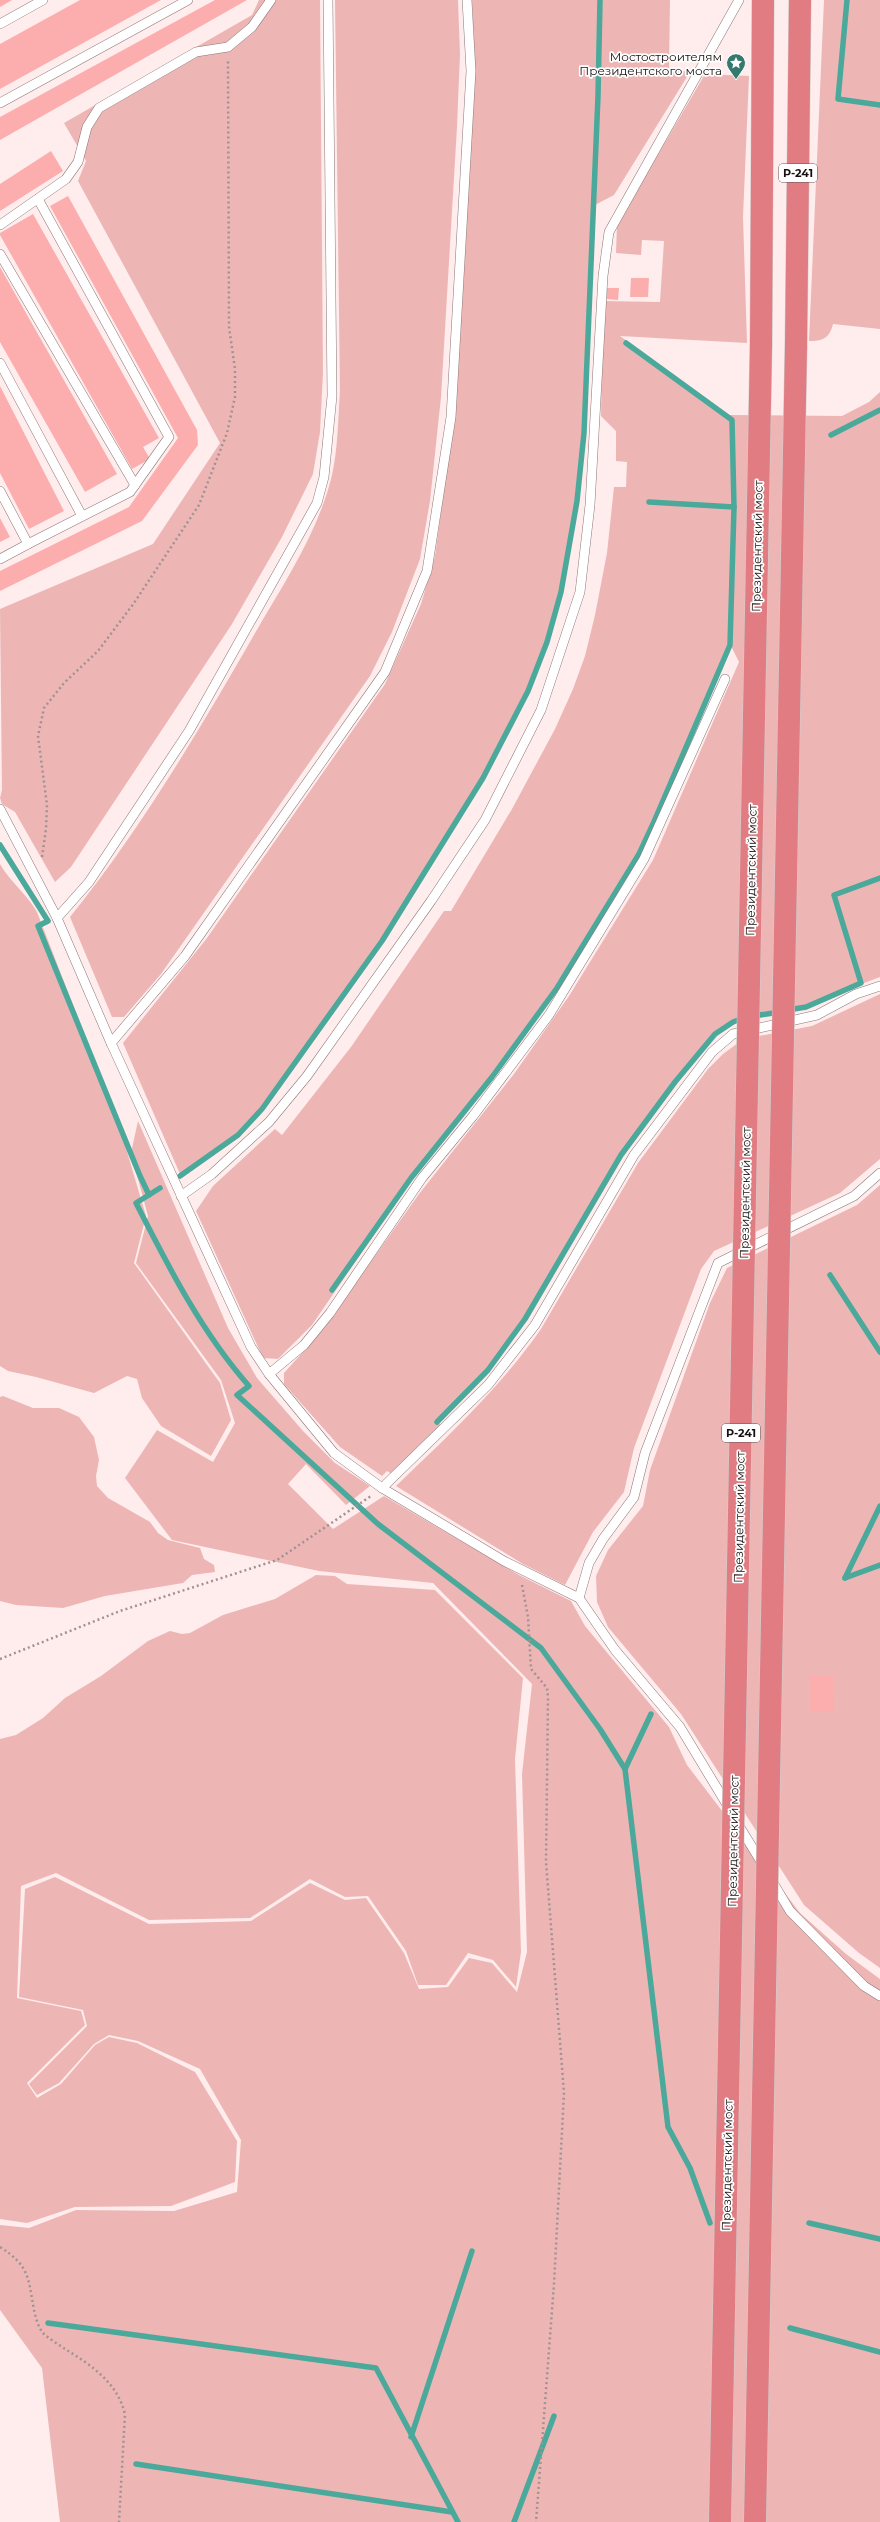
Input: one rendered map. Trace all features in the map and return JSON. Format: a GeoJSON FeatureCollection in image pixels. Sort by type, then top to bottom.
{"type":"FeatureCollection","features":[{"type":"Feature","properties":{"kind":"highway","name":"Президентский мост"},"geometry":{"type":"LineString","coordinates":[[720,2522],[761,345],[763,0]]}},
{"type":"Feature","properties":{"kind":"highway","name":"Р-241"},"geometry":{"type":"LineString","coordinates":[[755,2522],[796,346],[800,0]]}},
{"type":"Feature","properties":{"kind":"lane"},"geometry":{"type":"LineString","coordinates":[[0,24],[42,0]]}},
{"type":"Feature","properties":{"kind":"lane"},"geometry":{"type":"LineString","coordinates":[[0,103],[188,0]]}},
{"type":"Feature","properties":{"kind":"lane"},"geometry":{"type":"LineString","coordinates":[[0,225],[38,200],[66,179],[78,162],[87,127],[98,108],[196,52],[228,47],[252,27],[272,0]]}},
{"type":"Feature","properties":{"kind":"lane"},"geometry":{"type":"LineString","coordinates":[[57,918],[89,882],[189,731],[318,503],[324,477],[332,396],[328,0]]}},
{"type":"Feature","properties":{"kind":"lane"},"geometry":{"type":"LineString","coordinates":[[111,1043],[185,956],[385,672],[427,571],[451,417],[471,71],[468,0]]}},
{"type":"Feature","properties":{"kind":"lane"},"geometry":{"type":"LineString","coordinates":[[181,1196],[212,1174],[269,1122],[311,1071],[431,901],[485,820],[541,710],[580,592],[590,505],[603,276],[608,232],[739,0]]}},
{"type":"Feature","properties":{"kind":"lane"},"geometry":{"type":"LineString","coordinates":[[0,560],[130,492],[169,437],[38,200]]}},
{"type":"Feature","properties":{"kind":"lane"},"geometry":{"type":"LineString","coordinates":[[0,254],[135,485]]}},
{"type":"Feature","properties":{"kind":"lane"},"geometry":{"type":"LineString","coordinates":[[0,363],[82,516]]}},
{"type":"Feature","properties":{"kind":"lane"},"geometry":{"type":"LineString","coordinates":[[0,491],[28,544]]}},
{"type":"Feature","properties":{"kind":"lane"},"geometry":{"type":"LineString","coordinates":[[269,1374],[304,1345],[330,1313],[422,1178],[473,1116],[549,1015],[644,859],[725,679]]}},
{"type":"Feature","properties":{"kind":"lane"},"geometry":{"type":"LineString","coordinates":[[0,809],[57,918],[111,1043],[251,1347],[269,1374],[334,1453],[382,1488],[517,1567],[579,1598],[615,1650],[680,1727],[790,1911],[864,1986],[880,1996]]}},
{"type":"Feature","properties":{"kind":"lane"},"geometry":{"type":"LineString","coordinates":[[382,1488],[488,1386],[535,1325],[634,1155],[712,1052],[733,1034],[817,1015],[856,994],[880,986]]}},
{"type":"Feature","properties":{"kind":"lane"},"geometry":{"type":"LineString","coordinates":[[579,1598],[589,1563],[603,1539],[634,1497],[645,1453],[718,1262],[854,1196],[880,1173]]}},
{"type":"Feature","properties":{"kind":"path"},"geometry":{"type":"LineString","coordinates":[[0,1659],[120,1611],[277,1560],[382,1488]]}},
{"type":"Feature","properties":{"kind":"path"},"geometry":{"type":"LineString","coordinates":[[517,1567],[528,1618],[531,1669],[547,1688],[548,1697],[546,1862],[564,2093],[554,2284],[536,2522]]}},
{"type":"Feature","properties":{"kind":"path"},"geometry":{"type":"LineString","coordinates":[[0,2247],[17,2258],[24,2267],[36,2320],[42,2332],[90,2365],[112,2385],[122,2400],[125,2414],[119,2522]]}},
{"type":"Feature","properties":{"kind":"shaded area"},"geometry":{"type":"Polygon","coordinates":[[[259,0],[320,0],[323,373],[320,432],[313,474],[282,537],[232,624],[71,867],[55,882],[15,812],[2,804],[0,798],[2,790],[0,609],[153,544],[220,443],[78,181],[86,161],[64,123],[252,15],[259,0]]]}},
{"type":"Feature","properties":{"kind":"shaded area"},"geometry":{"type":"Polygon","coordinates":[[[335,0],[458,0],[460,54],[457,127],[441,397],[430,501],[420,559],[392,632],[370,676],[161,974],[124,1017],[112,1017],[70,917],[122,848],[146,813],[215,702],[301,554],[319,515],[332,475],[337,444],[340,391],[335,0]]]}},
{"type":"Feature","properties":{"kind":"shaded area"},"geometry":{"type":"Polygon","coordinates":[[[472,0],[670,0],[669,69],[690,72],[614,195],[593,206],[586,379],[574,507],[563,573],[553,619],[530,684],[499,745],[440,847],[371,954],[286,1077],[255,1116],[232,1139],[180,1174],[123,1043],[207,938],[385,684],[421,604],[435,556],[454,418],[475,70],[472,0]]]}},
{"type":"Feature","properties":{"kind":"shaded area"},"geometry":{"type":"Polygon","coordinates":[[[824,0],[880,0],[880,329],[833,324],[832,329],[825,338],[818,341],[809,341],[824,0]]]}},
{"type":"Feature","properties":{"kind":"shaded area"},"geometry":{"type":"Polygon","coordinates":[[[705,74],[749,76],[743,217],[747,343],[620,336],[729,415],[842,416],[869,402],[880,392],[880,977],[848,989],[807,1008],[746,1018],[733,1023],[715,1035],[677,1082],[623,1156],[526,1320],[489,1370],[438,1422],[441,1426],[392,1474],[387,1471],[382,1476],[340,1447],[284,1384],[284,1373],[321,1332],[419,1194],[514,1074],[569,996],[653,860],[739,662],[731,646],[640,854],[583,950],[523,1039],[412,1179],[312,1325],[278,1359],[263,1358],[196,1211],[213,1186],[275,1129],[282,1135],[351,1047],[444,911],[451,911],[512,809],[555,729],[573,689],[585,656],[595,615],[607,553],[614,487],[626,487],[627,462],[616,461],[616,431],[601,416],[603,301],[660,302],[664,241],[642,240],[641,255],[616,253],[617,225],[705,74]]]}},
{"type":"Feature","properties":{"kind":"shaded area"},"geometry":{"type":"Polygon","coordinates":[[[0,864],[37,912],[118,1121],[146,1216],[134,1263],[220,1383],[231,1420],[211,1456],[161,1426],[142,1398],[137,1379],[127,1376],[94,1393],[8,1371],[0,1366],[0,864]]]}},
{"type":"Feature","properties":{"kind":"shaded area"},"geometry":{"type":"Polygon","coordinates":[[[880,994],[880,1159],[840,1193],[714,1251],[701,1269],[634,1448],[624,1492],[593,1532],[565,1585],[523,1564],[396,1486],[473,1411],[525,1351],[541,1329],[638,1163],[708,1069],[723,1054],[738,1043],[754,1037],[812,1026],[880,994]]]}},
{"type":"Feature","properties":{"kind":"shaded area"},"geometry":{"type":"Polygon","coordinates":[[[138,1121],[228,1328],[257,1378],[303,1431],[335,1463],[370,1486],[346,1505],[306,1464],[288,1484],[333,1529],[384,1496],[519,1575],[571,1601],[585,1626],[669,1727],[687,1765],[800,1913],[846,1954],[880,1979],[880,2522],[60,2522],[42,2368],[0,2310],[0,2225],[29,2228],[76,2210],[174,2211],[237,2192],[241,2140],[200,2069],[138,2041],[109,2035],[94,2044],[59,2083],[37,2095],[29,2084],[87,2026],[83,2010],[19,1997],[25,1889],[55,1877],[149,1924],[251,1921],[310,1883],[345,1900],[366,1898],[404,1953],[419,1989],[448,1987],[469,1958],[492,1963],[517,1992],[527,1952],[522,1774],[532,1684],[433,1583],[319,1571],[172,1540],[125,1478],[157,1430],[213,1462],[235,1423],[221,1380],[136,1263],[148,1216],[131,1153],[138,1121]]]}},
{"type":"Feature","properties":{"kind":"shaded area"},"geometry":{"type":"Polygon","coordinates":[[[880,1185],[880,1968],[859,1953],[804,1905],[681,1714],[608,1627],[597,1602],[596,1576],[608,1550],[643,1506],[650,1470],[710,1303],[727,1268],[857,1205],[880,1185]]]}},
{"type":"Feature","properties":{"kind":"shaded area"},"geometry":{"type":"Polygon","coordinates":[[[3,1396],[33,1408],[59,1408],[79,1417],[94,1437],[99,1460],[96,1476],[97,1486],[108,1498],[150,1522],[158,1533],[168,1540],[200,1548],[204,1559],[214,1565],[215,1572],[192,1575],[183,1583],[105,1596],[63,1608],[16,1605],[0,1601],[0,1397],[3,1396]]]}},
{"type":"Feature","properties":{"kind":"shaded area"},"geometry":{"type":"Polygon","coordinates":[[[316,1575],[335,1576],[347,1584],[435,1590],[523,1678],[515,1759],[521,1952],[516,1987],[493,1960],[468,1953],[446,1985],[418,1985],[406,1951],[368,1896],[345,1897],[310,1879],[250,1918],[149,1920],[56,1873],[21,1886],[17,1998],[81,2011],[85,2025],[27,2083],[37,2098],[61,2084],[95,2045],[109,2037],[137,2043],[195,2072],[237,2141],[235,2182],[171,2206],[75,2207],[27,2223],[0,2219],[0,1739],[16,1735],[43,1718],[65,1698],[101,1676],[148,1641],[170,1631],[182,1634],[190,1633],[223,1615],[275,1599],[316,1575]]]}},
{"type":"Feature","properties":{"kind":"building"},"geometry":{"type":"Polygon","coordinates":[[[0,0],[12,0],[0,7],[0,0]]]}},
{"type":"Feature","properties":{"kind":"building"},"geometry":{"type":"Polygon","coordinates":[[[80,0],[161,0],[0,89],[0,44],[80,0]]]}},
{"type":"Feature","properties":{"kind":"building"},"geometry":{"type":"Polygon","coordinates":[[[215,0],[247,0],[0,140],[0,117],[215,0]]]}},
{"type":"Feature","properties":{"kind":"building"},"geometry":{"type":"Polygon","coordinates":[[[51,151],[63,171],[0,211],[0,184],[51,151]]]}},
{"type":"Feature","properties":{"kind":"building"},"geometry":{"type":"Polygon","coordinates":[[[68,196],[197,430],[198,445],[142,521],[0,591],[0,571],[129,507],[178,438],[50,206],[68,196]]]}},
{"type":"Feature","properties":{"kind":"building"},"geometry":{"type":"Polygon","coordinates":[[[33,214],[159,438],[143,447],[150,459],[132,469],[0,235],[0,233],[33,214]]]}},
{"type":"Feature","properties":{"kind":"building"},"geometry":{"type":"Polygon","coordinates":[[[0,267],[117,474],[85,492],[0,342],[0,267]]]}},
{"type":"Feature","properties":{"kind":"building"},"geometry":{"type":"Polygon","coordinates":[[[631,278],[649,278],[648,297],[630,297],[631,278]]]}},
{"type":"Feature","properties":{"kind":"building"},"geometry":{"type":"Polygon","coordinates":[[[607,288],[619,288],[618,300],[607,299],[607,288]]]}},
{"type":"Feature","properties":{"kind":"building"},"geometry":{"type":"Polygon","coordinates":[[[0,386],[64,511],[29,529],[0,473],[0,386]]]}},
{"type":"Feature","properties":{"kind":"building"},"geometry":{"type":"Polygon","coordinates":[[[0,518],[10,537],[0,542],[0,518]]]}},
{"type":"Feature","properties":{"kind":"building"},"geometry":{"type":"Polygon","coordinates":[[[809,1676],[833,1676],[834,1712],[810,1712],[809,1676]]]}},
{"type":"Feature","properties":{"kind":"waterway"},"geometry":{"type":"LineString","coordinates":[[180,1176],[238,1135],[262,1109],[382,941],[483,778],[528,691],[547,642],[561,592],[577,501],[584,433],[598,96],[600,0]]}},
{"type":"Feature","properties":{"kind":"waterway"},"geometry":{"type":"LineString","coordinates":[[847,0],[838,99],[880,105]]}},
{"type":"Feature","properties":{"kind":"waterway"},"geometry":{"type":"LineString","coordinates":[[332,1290],[411,1178],[492,1077],[557,988],[639,854],[730,645],[734,507],[732,420],[626,343]]}},
{"type":"Feature","properties":{"kind":"waterway"},"geometry":{"type":"LineString","coordinates":[[831,435],[880,410]]}},
{"type":"Feature","properties":{"kind":"waterway"},"geometry":{"type":"LineString","coordinates":[[649,502],[734,507]]}},
{"type":"Feature","properties":{"kind":"waterway"},"geometry":{"type":"LineString","coordinates":[[0,845],[48,921],[38,926],[149,1195]]}},
{"type":"Feature","properties":{"kind":"waterway"},"geometry":{"type":"LineString","coordinates":[[788,1010],[806,1007],[861,983],[834,895],[880,878]]}},
{"type":"Feature","properties":{"kind":"waterway"},"geometry":{"type":"LineString","coordinates":[[753,1016],[780,1012]]}},
{"type":"Feature","properties":{"kind":"waterway"},"geometry":{"type":"LineString","coordinates":[[437,1422],[488,1370],[525,1319],[621,1155],[675,1082],[715,1034],[733,1022],[744,1018]]}},
{"type":"Feature","properties":{"kind":"waterway"},"geometry":{"type":"LineString","coordinates":[[160,1188],[136,1203],[173,1275],[201,1321],[232,1366],[249,1386],[237,1395],[378,1524],[541,1648],[600,1729],[625,1769],[668,2127],[690,2168],[710,2223]]}},
{"type":"Feature","properties":{"kind":"waterway"},"geometry":{"type":"LineString","coordinates":[[830,1275],[880,1352]]}},
{"type":"Feature","properties":{"kind":"waterway"},"geometry":{"type":"LineString","coordinates":[[845,1578],[880,1506]]}},
{"type":"Feature","properties":{"kind":"waterway"},"geometry":{"type":"LineString","coordinates":[[845,1578],[880,1565]]}},
{"type":"Feature","properties":{"kind":"waterway"},"geometry":{"type":"LineString","coordinates":[[625,1769],[651,1714]]}},
{"type":"Feature","properties":{"kind":"waterway"},"geometry":{"type":"LineString","coordinates":[[809,2223],[880,2239]]}},
{"type":"Feature","properties":{"kind":"waterway"},"geometry":{"type":"LineString","coordinates":[[411,2437],[472,2251]]}},
{"type":"Feature","properties":{"kind":"waterway"},"geometry":{"type":"LineString","coordinates":[[48,2323],[376,2368],[458,2522]]}},
{"type":"Feature","properties":{"kind":"waterway"},"geometry":{"type":"LineString","coordinates":[[790,2328],[880,2352]]}},
{"type":"Feature","properties":{"kind":"waterway"},"geometry":{"type":"LineString","coordinates":[[514,2522],[554,2416]]}},
{"type":"Feature","properties":{"kind":"waterway"},"geometry":{"type":"LineString","coordinates":[[136,2464],[452,2512]]}},
{"type":"Feature","properties":{"kind":"place","name":"Мостостроителям Президентского моста"},"geometry":{"type":"Point","coordinates":[736,80]}}]}
